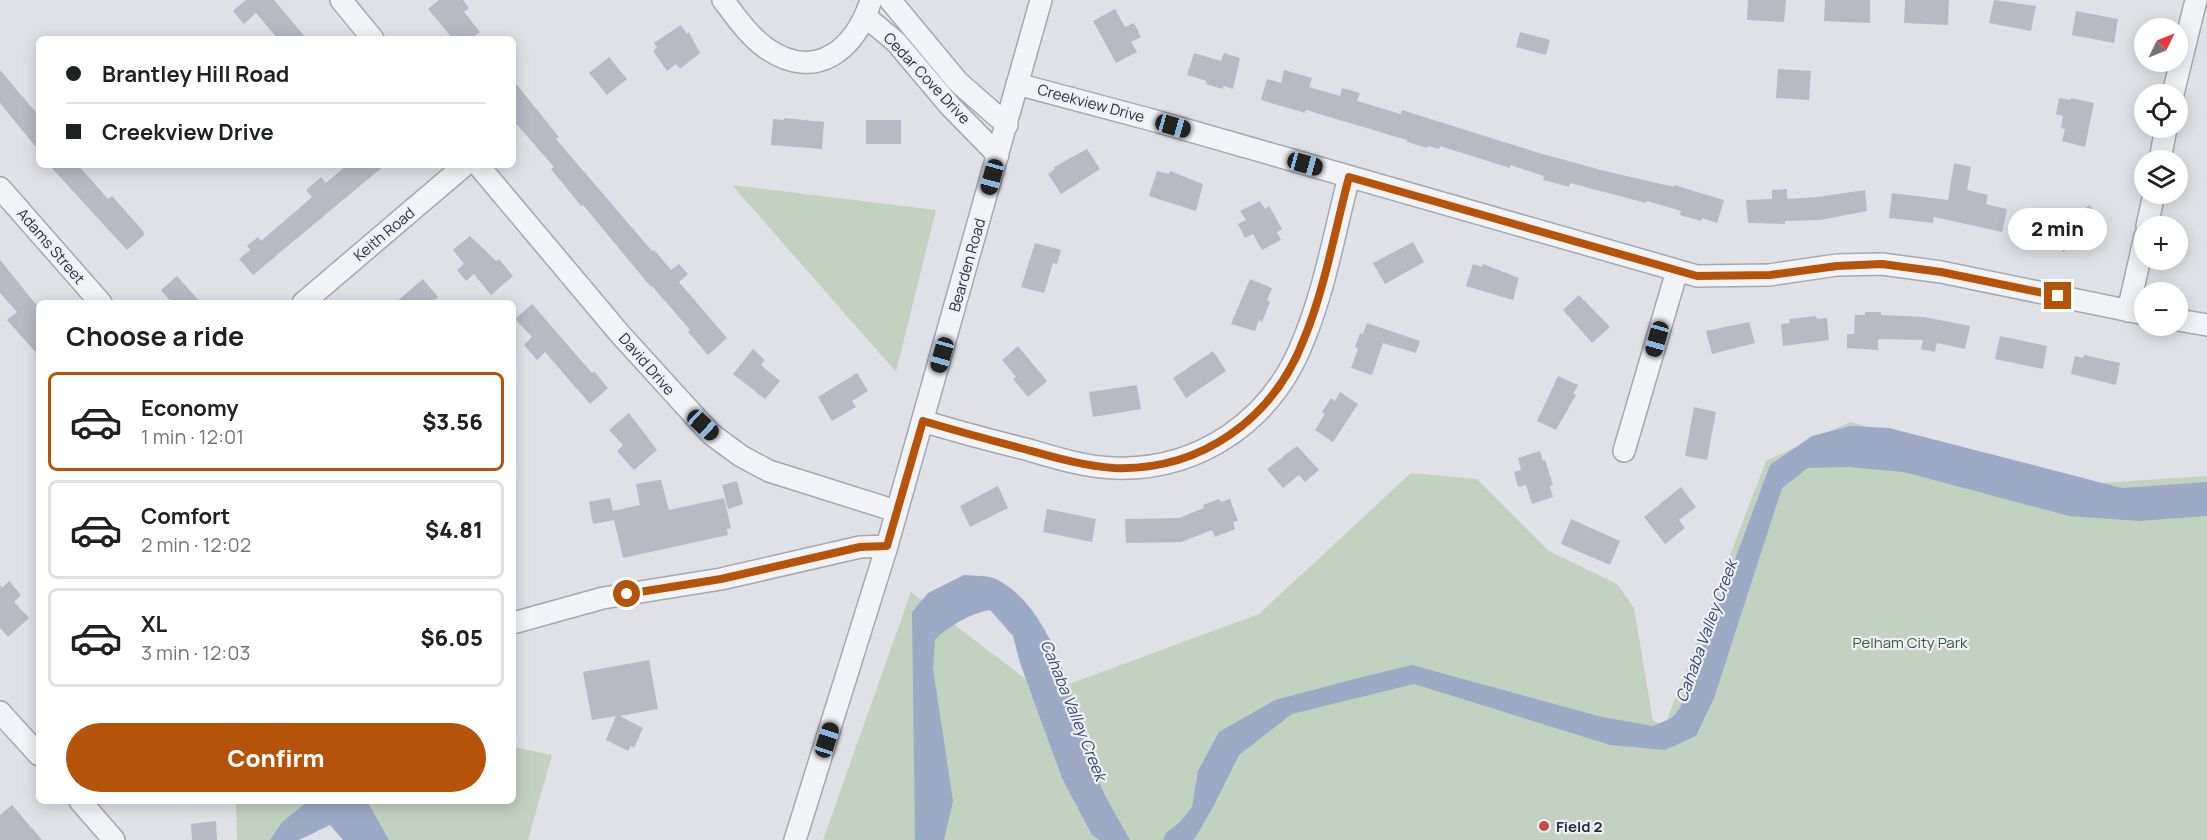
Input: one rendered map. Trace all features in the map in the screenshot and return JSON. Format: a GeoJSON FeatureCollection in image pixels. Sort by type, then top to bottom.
{"type":"FeatureCollection","features":[{"type":"Feature","properties":{"kind":"street"},"geometry":{"type":"LineString","coordinates":[[341,0],[371,36]]}},
{"type":"Feature","properties":{"kind":"street"},"geometry":{"type":"LineString","coordinates":[[723,0],[752,36],[764,47],[786,59],[797,62],[810,62],[832,55],[848,44],[869,8]]}},
{"type":"Feature","properties":{"kind":"street","name":"Cedar Cove Drive"},"geometry":{"type":"LineString","coordinates":[[890,0],[958,82],[1007,125]]}},
{"type":"Feature","properties":{"kind":"street","name":"Bearden Road"},"geometry":{"type":"LineString","coordinates":[[795,840],[887,546],[1041,0]]}},
{"type":"Feature","properties":{"kind":"street"},"geometry":{"type":"LineString","coordinates":[[2175,84],[2196,0]]}},
{"type":"Feature","properties":{"kind":"street","name":"Cedar Cove Drive"},"geometry":{"type":"LineString","coordinates":[[869,8],[950,106],[998,155]]}},
{"type":"Feature","properties":{"kind":"street","name":"Creekview Drive"},"geometry":{"type":"LineString","coordinates":[[1017,84],[1152,120],[1697,276],[1770,275],[1837,266],[1882,264],[1941,272],[2134,311]]}},
{"type":"Feature","properties":{"kind":"street","name":"Keith Road"},"geometry":{"type":"LineString","coordinates":[[307,300],[461,168]]}},
{"type":"Feature","properties":{"kind":"street","name":"David Drive"},"geometry":{"type":"LineString","coordinates":[[481,168],[620,334],[711,434],[741,456],[770,471],[896,511]]}},
{"type":"Feature","properties":{"kind":"street"},"geometry":{"type":"LineString","coordinates":[[923,421],[1070,461],[1112,468],[1161,465],[1179,461],[1214,446],[1250,420],[1264,406],[1280,384],[1303,342],[1349,177]]}},
{"type":"Feature","properties":{"kind":"street","name":"Adams Street"},"geometry":{"type":"LineString","coordinates":[[0,188],[98,300]]}},
{"type":"Feature","properties":{"kind":"street"},"geometry":{"type":"LineString","coordinates":[[1624,451],[1677,271]]}},
{"type":"Feature","properties":{"kind":"street"},"geometry":{"type":"LineString","coordinates":[[2188,322],[2207,325]]}},
{"type":"Feature","properties":{"kind":"street"},"geometry":{"type":"LineString","coordinates":[[516,622],[603,598],[721,579],[860,547],[887,546]]}},
{"type":"Feature","properties":{"kind":"street"},"geometry":{"type":"LineString","coordinates":[[0,712],[36,752]]}},
{"type":"Feature","properties":{"kind":"street"},"geometry":{"type":"LineString","coordinates":[[83,804],[114,840]]}},
{"type":"Feature","properties":{"kind":"green space"},"geometry":{"type":"Polygon","coordinates":[[[732,185],[936,210],[896,372],[732,185]]]}},
{"type":"Feature","properties":{"kind":"green space","name":"Pelham City Park"},"geometry":{"type":"Polygon","coordinates":[[[1850,422],[2086,484],[2207,476],[2207,840],[823,840],[911,592],[1079,719],[1069,684],[1259,614],[1411,473],[1477,479],[1549,551],[1617,584],[1634,608],[1653,721],[1665,725],[1766,461],[1850,422]]]}},
{"type":"Feature","properties":{"kind":"green space"},"geometry":{"type":"Polygon","coordinates":[[[516,748],[552,755],[528,840],[389,840],[368,804],[516,804],[516,748]]]}},
{"type":"Feature","properties":{"kind":"green space"},"geometry":{"type":"Polygon","coordinates":[[[236,804],[304,804],[282,822],[270,840],[237,840],[236,804]]]}},
{"type":"Feature","properties":{"kind":"water"},"geometry":{"type":"Polygon","coordinates":[[[1851,426],[1889,428],[2122,488],[2207,482],[2207,516],[2139,521],[2069,516],[1904,472],[1848,467],[1808,468],[1782,488],[1714,698],[1696,736],[1665,750],[1610,745],[1414,684],[1292,714],[1239,755],[1194,840],[1163,840],[1166,833],[1180,822],[1192,807],[1198,771],[1219,732],[1275,700],[1412,665],[1602,717],[1653,726],[1672,718],[1680,708],[1770,465],[1812,436],[1851,426]]]}},
{"type":"Feature","properties":{"kind":"water","name":"Cahaba Valley Creek"},"geometry":{"type":"Polygon","coordinates":[[[964,575],[996,579],[1017,594],[1035,615],[1050,639],[1061,666],[1099,783],[1130,840],[1099,840],[1092,835],[1062,778],[1020,663],[1013,636],[990,610],[961,621],[935,640],[933,668],[953,801],[944,840],[915,840],[912,612],[928,593],[964,575]]]}},
{"type":"Feature","properties":{"kind":"water"},"geometry":{"type":"Polygon","coordinates":[[[304,804],[369,804],[389,840],[343,840],[330,825],[299,840],[270,840],[282,822],[304,804]]]}},
{"type":"Feature","properties":{"kind":"building"},"geometry":{"type":"Polygon","coordinates":[[[246,0],[274,0],[304,36],[275,36],[256,13],[244,24],[233,11],[246,0]]]}},
{"type":"Feature","properties":{"kind":"building"},"geometry":{"type":"Polygon","coordinates":[[[439,0],[463,0],[469,8],[464,12],[480,32],[475,36],[450,36],[428,9],[439,0]]]}},
{"type":"Feature","properties":{"kind":"building"},"geometry":{"type":"Polygon","coordinates":[[[1748,0],[1786,0],[1784,22],[1747,20],[1748,0]]]}},
{"type":"Feature","properties":{"kind":"building"},"geometry":{"type":"Polygon","coordinates":[[[1825,0],[1870,0],[1870,23],[1824,21],[1825,0]]]}},
{"type":"Feature","properties":{"kind":"building"},"geometry":{"type":"Polygon","coordinates":[[[1905,0],[1949,0],[1948,25],[1904,23],[1905,0]]]}},
{"type":"Feature","properties":{"kind":"building"},"geometry":{"type":"Polygon","coordinates":[[[1994,0],[2036,6],[2031,31],[1989,23],[1994,0]]]}},
{"type":"Feature","properties":{"kind":"building"},"geometry":{"type":"Polygon","coordinates":[[[1115,9],[1125,27],[1134,23],[1141,37],[1131,42],[1137,52],[1116,63],[1093,21],[1115,9]]]}},
{"type":"Feature","properties":{"kind":"building"},"geometry":{"type":"Polygon","coordinates":[[[2076,11],[2118,19],[2114,43],[2072,35],[2076,11]]]}},
{"type":"Feature","properties":{"kind":"building"},"geometry":{"type":"Polygon","coordinates":[[[681,25],[687,34],[689,32],[700,53],[680,69],[676,64],[667,71],[653,51],[657,47],[654,43],[681,25]]]}},
{"type":"Feature","properties":{"kind":"building"},"geometry":{"type":"Polygon","coordinates":[[[1520,32],[1550,40],[1546,55],[1516,47],[1520,32]]]}},
{"type":"Feature","properties":{"kind":"building"},"geometry":{"type":"Polygon","coordinates":[[[1194,53],[1221,61],[1224,53],[1240,58],[1233,89],[1223,86],[1223,89],[1206,84],[1207,81],[1187,75],[1194,53]]]}},
{"type":"Feature","properties":{"kind":"building"},"geometry":{"type":"Polygon","coordinates":[[[609,57],[627,79],[607,95],[589,73],[609,57]]]}},
{"type":"Feature","properties":{"kind":"building"},"geometry":{"type":"Polygon","coordinates":[[[1778,69],[1811,71],[1809,100],[1776,98],[1778,69]]]}},
{"type":"Feature","properties":{"kind":"building"},"geometry":{"type":"Polygon","coordinates":[[[0,70],[36,112],[36,147],[0,103],[0,70]]]}},
{"type":"Feature","properties":{"kind":"building"},"geometry":{"type":"Polygon","coordinates":[[[1284,70],[1312,78],[1309,87],[1340,96],[1342,88],[1360,93],[1357,101],[1401,114],[1402,110],[1539,153],[1605,171],[1674,187],[1674,185],[1724,200],[1717,223],[1680,215],[1681,211],[1647,201],[1646,203],[1570,183],[1569,187],[1543,180],[1544,176],[1510,165],[1510,168],[1440,146],[1439,149],[1428,146],[1427,148],[1306,110],[1305,113],[1261,100],[1267,79],[1281,83],[1284,70]]]}},
{"type":"Feature","properties":{"kind":"building"},"geometry":{"type":"Polygon","coordinates":[[[516,84],[559,137],[556,139],[652,251],[654,250],[671,270],[679,264],[688,274],[679,282],[727,338],[708,355],[688,332],[690,330],[583,205],[581,206],[551,169],[554,167],[516,123],[516,84]]]}},
{"type":"Feature","properties":{"kind":"building"},"geometry":{"type":"Polygon","coordinates":[[[2059,98],[2094,103],[2085,147],[2062,141],[2065,129],[2061,128],[2063,116],[2056,114],[2059,98]]]}},
{"type":"Feature","properties":{"kind":"building"},"geometry":{"type":"Polygon","coordinates":[[[784,118],[824,122],[822,149],[771,145],[773,119],[784,120],[784,118]]]}},
{"type":"Feature","properties":{"kind":"building"},"geometry":{"type":"Polygon","coordinates":[[[866,120],[901,120],[901,144],[866,144],[866,120]]]}},
{"type":"Feature","properties":{"kind":"building"},"geometry":{"type":"Polygon","coordinates":[[[1087,149],[1100,169],[1061,194],[1048,174],[1055,169],[1054,167],[1087,149]]]}},
{"type":"Feature","properties":{"kind":"building"},"geometry":{"type":"Polygon","coordinates":[[[1954,163],[1971,167],[1967,190],[1988,195],[1986,204],[2007,209],[2002,232],[1934,217],[1933,223],[1889,218],[1892,193],[1948,200],[1954,163]]]}},
{"type":"Feature","properties":{"kind":"building"},"geometry":{"type":"Polygon","coordinates":[[[52,168],[81,168],[108,199],[112,196],[143,231],[144,235],[127,250],[52,168]]]}},
{"type":"Feature","properties":{"kind":"building"},"geometry":{"type":"Polygon","coordinates":[[[344,168],[381,168],[253,275],[239,259],[250,250],[247,246],[258,237],[261,241],[312,197],[306,190],[321,177],[326,183],[344,168]]]}},
{"type":"Feature","properties":{"kind":"building"},"geometry":{"type":"Polygon","coordinates":[[[1157,171],[1169,174],[1170,171],[1203,184],[1196,211],[1149,196],[1157,171]]]}},
{"type":"Feature","properties":{"kind":"building"},"geometry":{"type":"Polygon","coordinates":[[[1787,189],[1787,199],[1865,190],[1867,211],[1820,220],[1785,221],[1785,224],[1748,223],[1746,200],[1772,199],[1772,190],[1787,189]]]}},
{"type":"Feature","properties":{"kind":"building"},"geometry":{"type":"Polygon","coordinates":[[[1260,201],[1265,209],[1269,206],[1282,229],[1277,232],[1281,240],[1262,250],[1253,234],[1245,238],[1238,224],[1246,220],[1240,211],[1260,201]]]}},
{"type":"Feature","properties":{"kind":"building"},"geometry":{"type":"Polygon","coordinates":[[[2090,205],[2103,225],[2063,252],[2049,231],[2090,205]]]}},
{"type":"Feature","properties":{"kind":"building"},"geometry":{"type":"Polygon","coordinates":[[[470,236],[496,261],[499,259],[513,276],[491,295],[474,274],[466,281],[457,270],[464,264],[453,250],[470,236]]]}},
{"type":"Feature","properties":{"kind":"building"},"geometry":{"type":"Polygon","coordinates":[[[1413,242],[1424,262],[1385,284],[1373,263],[1413,242]]]}},
{"type":"Feature","properties":{"kind":"building"},"geometry":{"type":"Polygon","coordinates":[[[1035,243],[1061,250],[1057,264],[1053,263],[1044,293],[1021,287],[1035,243]]]}},
{"type":"Feature","properties":{"kind":"building"},"geometry":{"type":"Polygon","coordinates":[[[0,260],[36,304],[36,353],[7,320],[17,312],[0,293],[0,260]]]}},
{"type":"Feature","properties":{"kind":"building"},"geometry":{"type":"Polygon","coordinates":[[[1473,264],[1482,267],[1483,264],[1519,278],[1513,300],[1466,286],[1473,264]]]}},
{"type":"Feature","properties":{"kind":"building"},"geometry":{"type":"Polygon","coordinates":[[[177,276],[198,300],[169,300],[161,290],[177,276]]]}},
{"type":"Feature","properties":{"kind":"building"},"geometry":{"type":"Polygon","coordinates":[[[423,279],[438,297],[434,300],[398,300],[423,279]]]}},
{"type":"Feature","properties":{"kind":"building"},"geometry":{"type":"Polygon","coordinates":[[[1250,279],[1272,288],[1267,300],[1270,302],[1262,322],[1259,320],[1255,331],[1231,324],[1250,279]]]}},
{"type":"Feature","properties":{"kind":"building"},"geometry":{"type":"Polygon","coordinates":[[[1579,295],[1610,327],[1592,343],[1563,310],[1579,295]]]}},
{"type":"Feature","properties":{"kind":"building"},"geometry":{"type":"Polygon","coordinates":[[[532,304],[592,373],[594,371],[608,388],[590,404],[545,352],[537,360],[524,345],[532,337],[516,318],[532,304]]]}},
{"type":"Feature","properties":{"kind":"building"},"geometry":{"type":"Polygon","coordinates":[[[1865,312],[1924,317],[1970,326],[1965,349],[1937,343],[1935,352],[1921,349],[1923,340],[1878,339],[1878,350],[1847,348],[1847,334],[1854,334],[1855,315],[1865,315],[1865,312]]]}},
{"type":"Feature","properties":{"kind":"building"},"geometry":{"type":"Polygon","coordinates":[[[1816,316],[1817,319],[1827,318],[1829,340],[1783,346],[1781,324],[1790,323],[1789,319],[1816,316]]]}},
{"type":"Feature","properties":{"kind":"building"},"geometry":{"type":"Polygon","coordinates":[[[1749,322],[1755,343],[1712,354],[1706,331],[1749,322]]]}},
{"type":"Feature","properties":{"kind":"building"},"geometry":{"type":"Polygon","coordinates":[[[1367,323],[1420,341],[1416,353],[1383,343],[1372,375],[1351,368],[1358,349],[1355,347],[1367,323]]]}},
{"type":"Feature","properties":{"kind":"building"},"geometry":{"type":"Polygon","coordinates":[[[2000,336],[2047,346],[2043,369],[1995,359],[2000,336]]]}},
{"type":"Feature","properties":{"kind":"building"},"geometry":{"type":"Polygon","coordinates":[[[1018,346],[1047,381],[1028,397],[1013,379],[1016,377],[1002,360],[1018,346]]]}},
{"type":"Feature","properties":{"kind":"building"},"geometry":{"type":"Polygon","coordinates":[[[753,349],[765,360],[761,365],[780,381],[765,399],[733,374],[753,349]]]}},
{"type":"Feature","properties":{"kind":"building"},"geometry":{"type":"Polygon","coordinates":[[[1213,351],[1226,371],[1186,398],[1173,378],[1213,351]]]}},
{"type":"Feature","properties":{"kind":"building"},"geometry":{"type":"Polygon","coordinates":[[[2084,355],[2120,363],[2116,385],[2071,374],[2075,356],[2083,358],[2084,355]]]}},
{"type":"Feature","properties":{"kind":"building"},"geometry":{"type":"Polygon","coordinates":[[[857,373],[868,391],[852,401],[856,407],[832,421],[818,397],[857,373]]]}},
{"type":"Feature","properties":{"kind":"building"},"geometry":{"type":"Polygon","coordinates":[[[1558,376],[1578,385],[1573,394],[1576,395],[1556,430],[1537,421],[1558,376]]]}},
{"type":"Feature","properties":{"kind":"building"},"geometry":{"type":"Polygon","coordinates":[[[1137,385],[1141,409],[1093,417],[1089,392],[1137,385]]]}},
{"type":"Feature","properties":{"kind":"building"},"geometry":{"type":"Polygon","coordinates":[[[1340,392],[1358,404],[1333,442],[1315,430],[1331,398],[1335,401],[1340,392]]]}},
{"type":"Feature","properties":{"kind":"building"},"geometry":{"type":"Polygon","coordinates":[[[1694,407],[1716,412],[1707,460],[1685,456],[1694,407]]]}},
{"type":"Feature","properties":{"kind":"building"},"geometry":{"type":"Polygon","coordinates":[[[629,413],[657,450],[634,470],[617,451],[623,445],[609,430],[629,413]]]}},
{"type":"Feature","properties":{"kind":"building"},"geometry":{"type":"Polygon","coordinates":[[[1297,446],[1319,470],[1305,482],[1299,475],[1283,488],[1267,469],[1297,446]]]}},
{"type":"Feature","properties":{"kind":"building"},"geometry":{"type":"Polygon","coordinates":[[[1540,451],[1553,485],[1550,486],[1553,497],[1532,504],[1526,485],[1518,487],[1514,472],[1521,470],[1518,458],[1540,451]]]}},
{"type":"Feature","properties":{"kind":"building"},"geometry":{"type":"Polygon","coordinates":[[[661,480],[669,510],[724,498],[731,528],[727,529],[728,535],[623,558],[614,520],[593,524],[589,502],[610,498],[613,511],[640,505],[636,484],[661,480]]]}},
{"type":"Feature","properties":{"kind":"building"},"geometry":{"type":"Polygon","coordinates":[[[737,481],[743,504],[728,509],[722,485],[737,481]]]}},
{"type":"Feature","properties":{"kind":"building"},"geometry":{"type":"Polygon","coordinates":[[[998,486],[1008,508],[970,527],[960,506],[998,486]]]}},
{"type":"Feature","properties":{"kind":"building"},"geometry":{"type":"Polygon","coordinates":[[[1681,487],[1696,507],[1679,520],[1685,528],[1665,544],[1644,517],[1681,487]]]}},
{"type":"Feature","properties":{"kind":"building"},"geometry":{"type":"Polygon","coordinates":[[[1219,499],[1221,502],[1230,499],[1238,521],[1233,522],[1235,529],[1215,537],[1212,530],[1181,542],[1126,543],[1125,519],[1179,518],[1219,499]]]}},
{"type":"Feature","properties":{"kind":"building"},"geometry":{"type":"Polygon","coordinates":[[[1047,509],[1096,519],[1092,542],[1043,532],[1047,509]]]}},
{"type":"Feature","properties":{"kind":"building"},"geometry":{"type":"Polygon","coordinates":[[[1571,519],[1620,541],[1610,565],[1561,544],[1571,519]]]}},
{"type":"Feature","properties":{"kind":"building"},"geometry":{"type":"Polygon","coordinates":[[[9,581],[21,595],[14,602],[29,618],[8,637],[0,628],[0,585],[2,588],[9,581]]]}},
{"type":"Feature","properties":{"kind":"building"},"geometry":{"type":"Polygon","coordinates":[[[649,660],[658,709],[620,716],[643,728],[634,748],[631,746],[628,751],[606,740],[616,716],[592,720],[583,672],[649,660]]]}},
{"type":"Feature","properties":{"kind":"building"},"geometry":{"type":"Polygon","coordinates":[[[12,805],[42,840],[0,840],[0,815],[12,805]]]}},
{"type":"Feature","properties":{"kind":"building"},"geometry":{"type":"Polygon","coordinates":[[[216,821],[217,840],[192,840],[191,824],[216,821]]]}},
{"type":"Feature","properties":{"kind":"place","name":"Field 2"},"geometry":{"type":"Point","coordinates":[1544,826]}},
{"type":"Feature","properties":{"kind":"route"},"geometry":{"type":"LineString","coordinates":[[627,594],[721,579],[860,547],[887,546],[923,421],[1070,461],[1112,468],[1152,467],[1179,461],[1214,446],[1234,433],[1264,406],[1292,364],[1311,320],[1349,177],[1697,276],[1770,275],[1837,266],[1882,264],[1941,272],[2058,296]]}}]}
